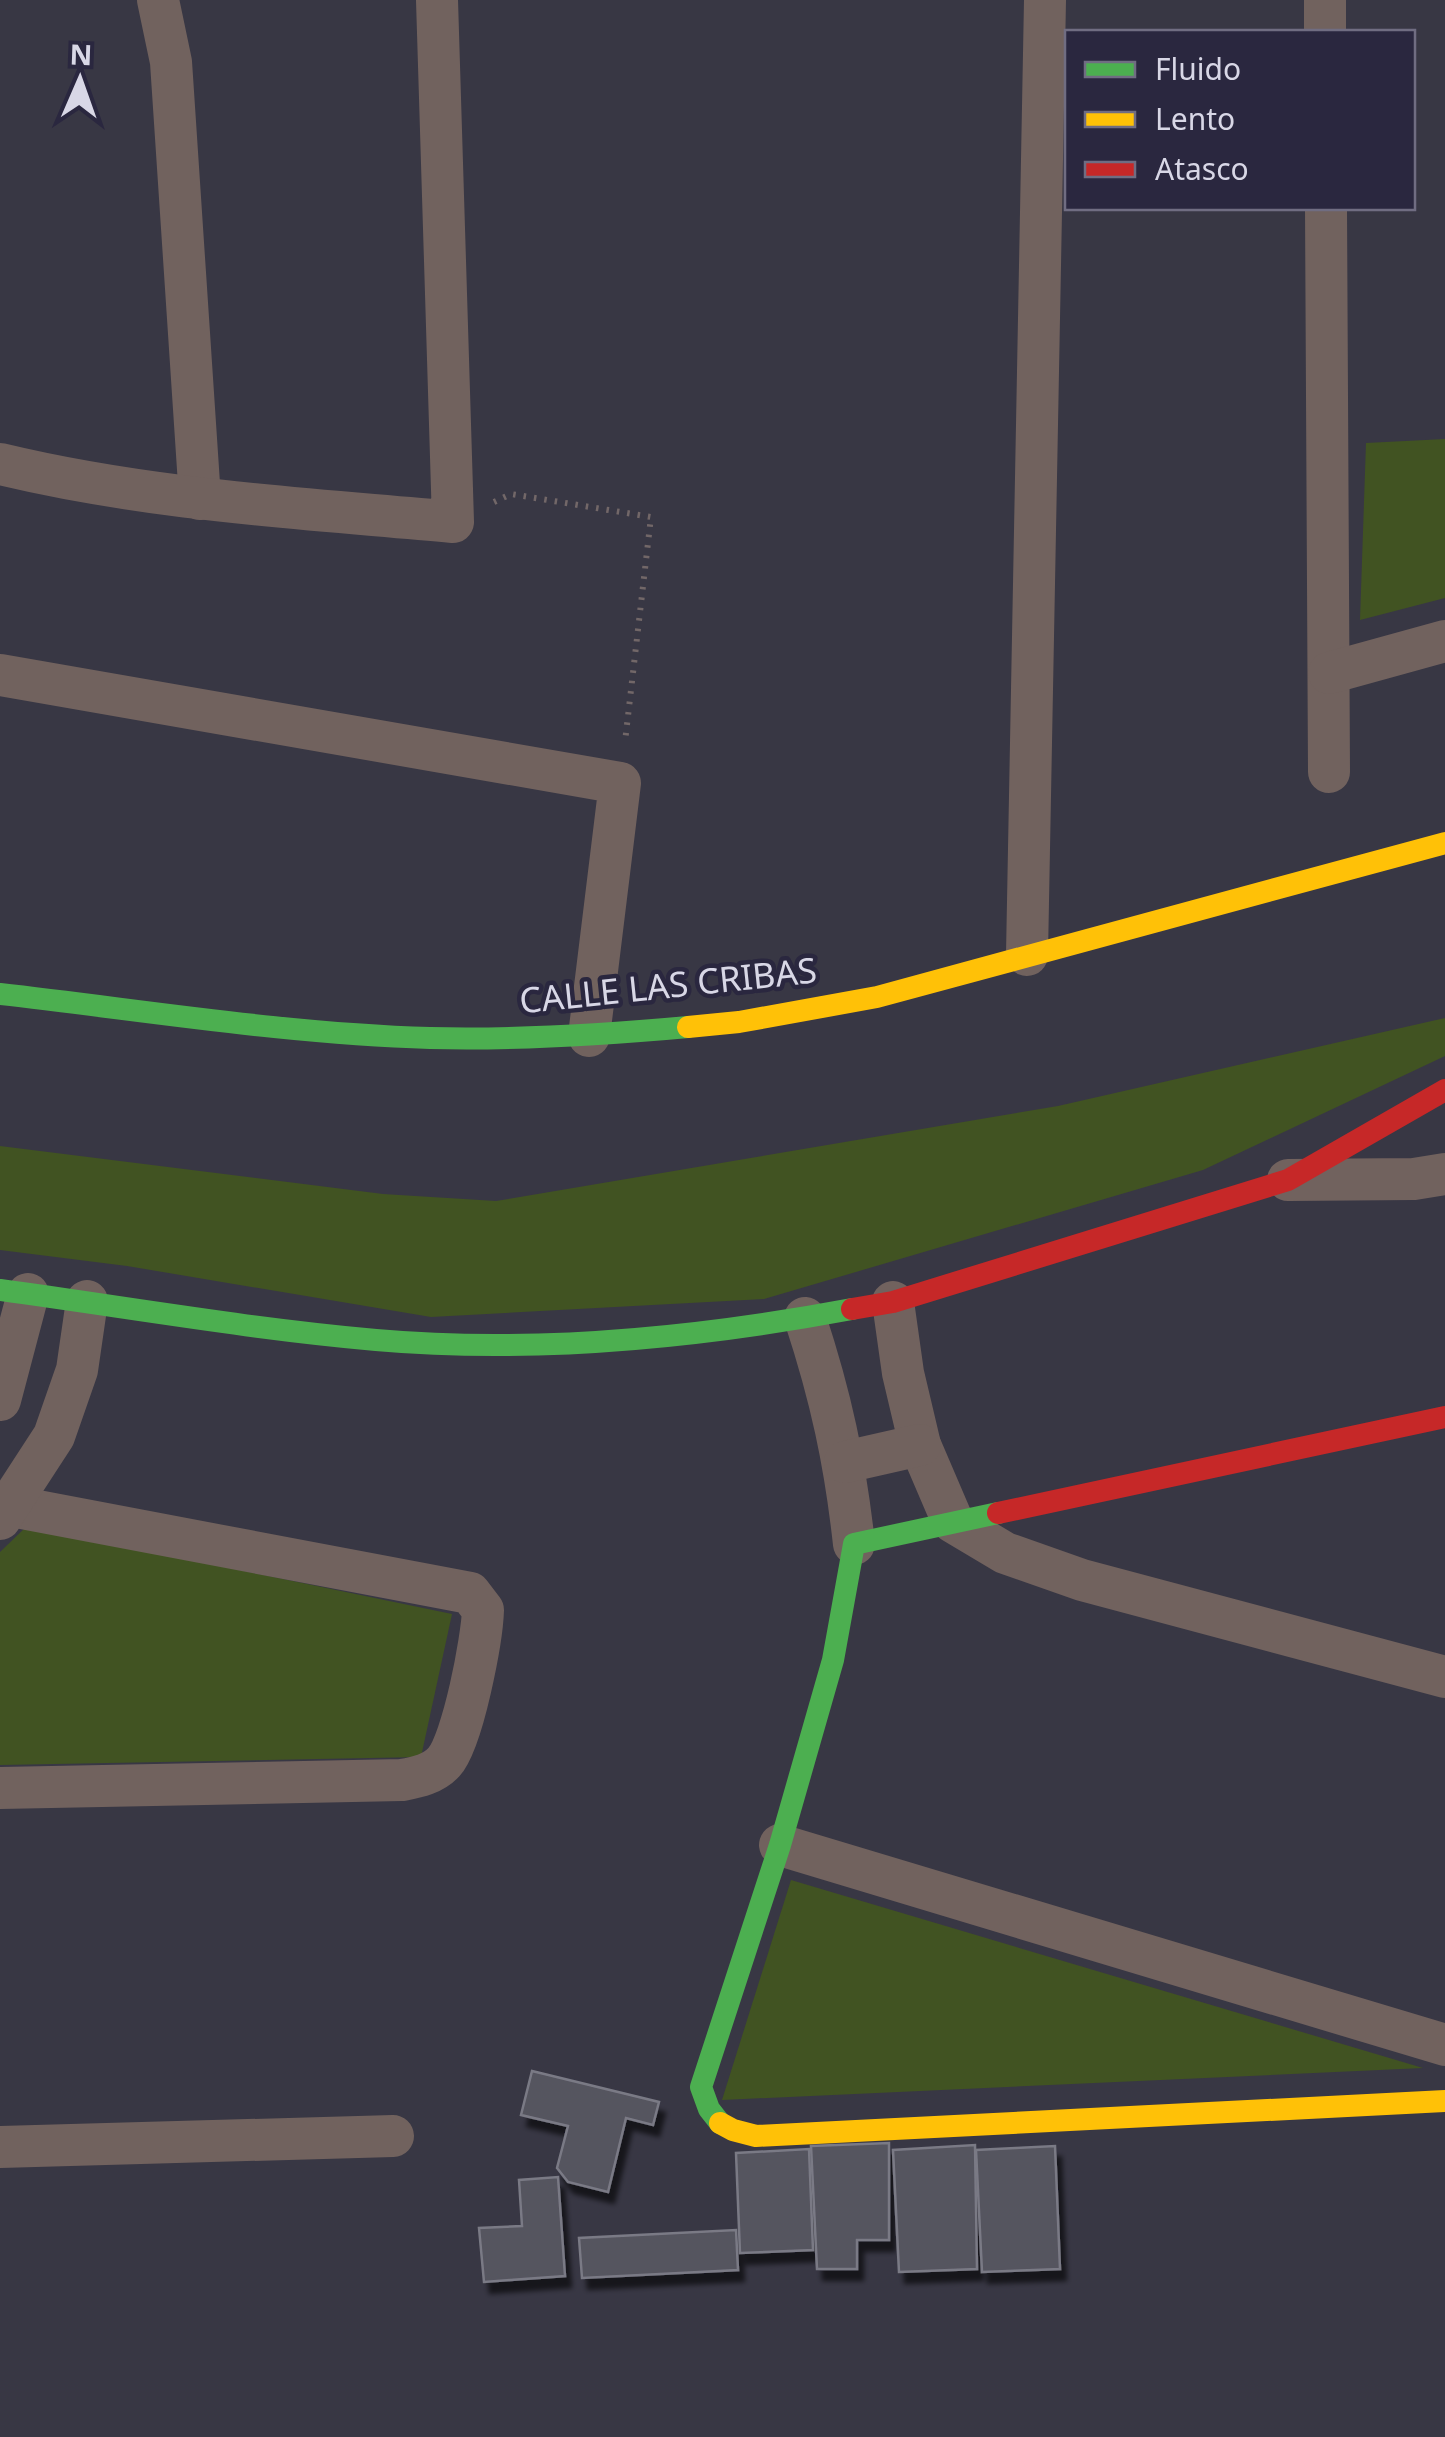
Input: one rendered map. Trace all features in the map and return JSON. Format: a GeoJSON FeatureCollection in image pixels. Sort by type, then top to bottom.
{"type":"FeatureCollection","features":[{"type":"Feature","properties":{"kind":"street"},"geometry":{"type":"LineString","coordinates":[[158,0],[171,62],[200,499]]}},
{"type":"Feature","properties":{"kind":"street"},"geometry":{"type":"LineString","coordinates":[[0,464],[71,481],[200,499],[453,522],[436,0]]}},
{"type":"Feature","properties":{"kind":"street"},"geometry":{"type":"LineString","coordinates":[[1027,955],[1044,0]]}},
{"type":"Feature","properties":{"kind":"street"},"geometry":{"type":"LineString","coordinates":[[1325,0],[1325,30]]}},
{"type":"Feature","properties":{"kind":"street"},"geometry":{"type":"LineString","coordinates":[[1326,210],[1329,772]]}},
{"type":"Feature","properties":{"kind":"street"},"geometry":{"type":"LineString","coordinates":[[1329,673],[1445,642]]}},
{"type":"Feature","properties":{"kind":"street"},"geometry":{"type":"LineString","coordinates":[[0,676],[620,783],[589,1036]]}},
{"type":"Feature","properties":{"kind":"street","name":"CALLE LAS CRIBAS"},"geometry":{"type":"LineString","coordinates":[[0,994],[301,1028],[429,1038],[589,1036],[739,1022],[842,1003],[1445,843]]}},
{"type":"Feature","properties":{"kind":"street"},"geometry":{"type":"LineString","coordinates":[[0,1400],[14,1292],[377,1340],[503,1344],[632,1339],[805,1318],[893,1302],[1288,1180],[1445,1090]]}},
{"type":"Feature","properties":{"kind":"street"},"geometry":{"type":"LineString","coordinates":[[1288,1180],[1414,1179],[1445,1174]]}},
{"type":"Feature","properties":{"kind":"street"},"geometry":{"type":"LineString","coordinates":[[0,1788],[402,1780],[428,1774],[444,1762],[457,1740],[483,1610],[470,1593],[3,1510],[54,1436],[77,1370],[86,1301]]}},
{"type":"Feature","properties":{"kind":"street"},"geometry":{"type":"LineString","coordinates":[[893,1302],[920,1446],[953,1522],[1005,1553],[1082,1580],[1445,1677]]}},
{"type":"Feature","properties":{"kind":"street"},"geometry":{"type":"LineString","coordinates":[[805,1318],[829,1389],[845,1462],[854,1544],[833,1660],[780,1845],[701,2087],[711,2116],[728,2131],[756,2136],[1445,2101]]}},
{"type":"Feature","properties":{"kind":"street"},"geometry":{"type":"LineString","coordinates":[[854,1544],[1445,1417]]}},
{"type":"Feature","properties":{"kind":"street"},"geometry":{"type":"LineString","coordinates":[[0,1419],[54,1436]]}},
{"type":"Feature","properties":{"kind":"street"},"geometry":{"type":"LineString","coordinates":[[845,1462],[920,1446]]}},
{"type":"Feature","properties":{"kind":"street"},"geometry":{"type":"LineString","coordinates":[[780,1845],[1445,2045]]}},
{"type":"Feature","properties":{"kind":"street"},"geometry":{"type":"LineString","coordinates":[[0,2147],[393,2136]]}},
{"type":"Feature","properties":{"kind":"path"},"geometry":{"type":"LineString","coordinates":[[453,522],[511,494],[651,517],[620,783]]}},
{"type":"Feature","properties":{"kind":"green space"},"geometry":{"type":"Polygon","coordinates":[[[1445,439],[1445,598],[1360,620],[1366,443],[1445,439]]]}},
{"type":"Feature","properties":{"kind":"green space"},"geometry":{"type":"Polygon","coordinates":[[[1445,1018],[1445,1056],[1203,1170],[764,1299],[431,1317],[127,1266],[0,1250],[0,1146],[383,1194],[496,1201],[1058,1106],[1445,1018]]]}},
{"type":"Feature","properties":{"kind":"green space"},"geometry":{"type":"Polygon","coordinates":[[[27,1526],[452,1614],[421,1757],[0,1765],[0,1552],[27,1526]]]}},
{"type":"Feature","properties":{"kind":"green space"},"geometry":{"type":"Polygon","coordinates":[[[791,1880],[1423,2068],[722,2100],[791,1880]]]}},
{"type":"Feature","properties":{"kind":"building"},"geometry":{"type":"Polygon","coordinates":[[[532,2071],[659,2102],[653,2125],[626,2118],[608,2192],[568,2182],[557,2168],[568,2126],[521,2115],[532,2071]]]}},
{"type":"Feature","properties":{"kind":"building"},"geometry":{"type":"Polygon","coordinates":[[[889,2143],[889,2240],[857,2240],[857,2269],[817,2269],[811,2146],[889,2143]]]}},
{"type":"Feature","properties":{"kind":"building"},"geometry":{"type":"Polygon","coordinates":[[[975,2145],[977,2269],[899,2272],[893,2150],[975,2145]]]}},
{"type":"Feature","properties":{"kind":"building"},"geometry":{"type":"Polygon","coordinates":[[[1055,2146],[1060,2269],[982,2272],[976,2150],[1055,2146]]]}},
{"type":"Feature","properties":{"kind":"building"},"geometry":{"type":"Polygon","coordinates":[[[809,2149],[813,2250],[740,2253],[736,2153],[809,2149]]]}},
{"type":"Feature","properties":{"kind":"building"},"geometry":{"type":"Polygon","coordinates":[[[558,2177],[565,2276],[484,2282],[479,2228],[522,2226],[519,2180],[558,2177]]]}},
{"type":"Feature","properties":{"kind":"building"},"geometry":{"type":"Polygon","coordinates":[[[736,2230],[738,2270],[582,2278],[579,2238],[736,2230]]]}},
{"type":"Feature","properties":{"kind":"traffic: fast"},"geometry":{"type":"LineString","coordinates":[[0,994],[376,1036],[527,1038],[688,1027]]}},
{"type":"Feature","properties":{"kind":"traffic: fast"},"geometry":{"type":"LineString","coordinates":[[0,1290],[282,1330],[435,1344],[615,1341],[734,1328],[852,1309]]}},
{"type":"Feature","properties":{"kind":"traffic: fast"},"geometry":{"type":"LineString","coordinates":[[720,2123],[709,2109],[701,2087],[780,1845],[833,1660],[854,1544],[998,1513]]}},
{"type":"Feature","properties":{"kind":"traffic: slow"},"geometry":{"type":"LineString","coordinates":[[688,1027],[739,1022],[877,997],[1445,843]]}},
{"type":"Feature","properties":{"kind":"traffic: slow"},"geometry":{"type":"LineString","coordinates":[[720,2123],[756,2136],[1445,2101]]}},
{"type":"Feature","properties":{"kind":"traffic: jam"},"geometry":{"type":"LineString","coordinates":[[852,1309],[893,1302],[1288,1180],[1445,1090]]}},
{"type":"Feature","properties":{"kind":"traffic: jam"},"geometry":{"type":"LineString","coordinates":[[998,1513],[1445,1417]]}}]}
